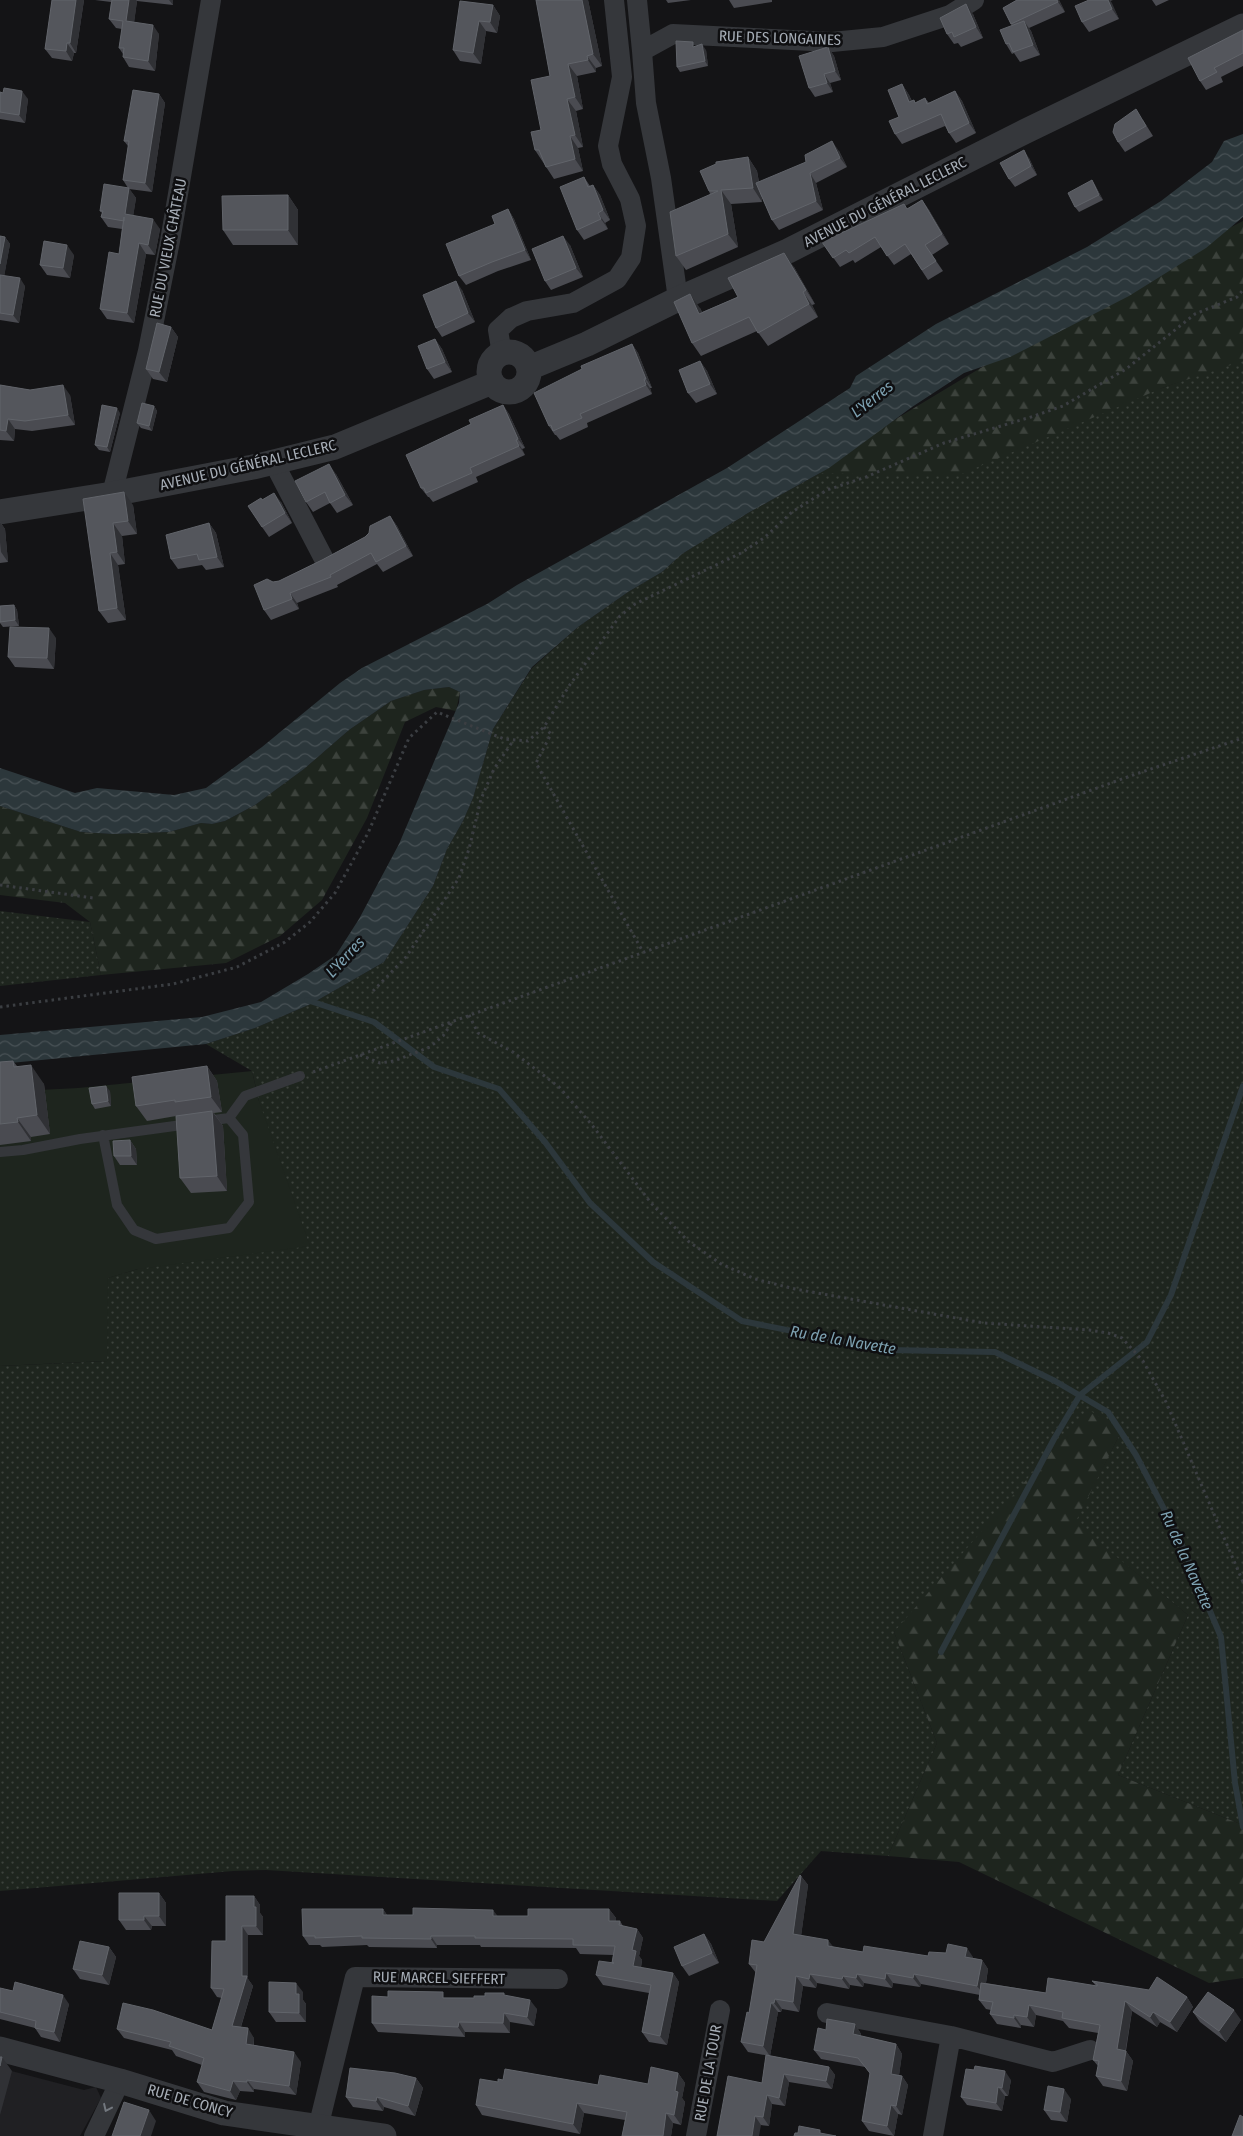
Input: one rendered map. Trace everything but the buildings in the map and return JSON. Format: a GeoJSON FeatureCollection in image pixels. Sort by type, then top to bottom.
{"type":"FeatureCollection","features":[{"type":"Feature","properties":{"kind":"street","name":"RUE DU VIEUX CHÂTEAU"},"geometry":{"type":"LineString","coordinates":[[112,494],[148,351],[170,241],[211,0]]}},
{"type":"Feature","properties":{"kind":"street"},"geometry":{"type":"LineString","coordinates":[[502,354],[498,330],[511,318],[527,311],[574,303],[617,279],[631,258],[636,226],[630,199],[612,164],[608,146],[622,77],[614,0]]}},
{"type":"Feature","properties":{"kind":"street"},"geometry":{"type":"LineString","coordinates":[[637,0],[646,103],[661,178],[678,299]]}},
{"type":"Feature","properties":{"kind":"street","name":"RUE DES LONGAINES"},"geometry":{"type":"LineString","coordinates":[[642,50],[673,34],[832,42],[883,37],[950,14],[974,0]]}},
{"type":"Feature","properties":{"kind":"street","name":"AVENUE DU GÉNÉRAL LECLERC"},"geometry":{"type":"LineString","coordinates":[[529,368],[586,344],[678,299],[788,251],[1241,25]]}},
{"type":"Feature","properties":{"kind":"street"},"geometry":{"type":"LineString","coordinates":[[516,353],[526,362],[529,368],[527,380],[519,389],[507,392],[496,387],[492,382],[490,369],[492,362],[502,354],[516,353]]}},
{"type":"Feature","properties":{"kind":"street","name":"AVENUE DU GÉNÉRAL LECLERC"},"geometry":{"type":"LineString","coordinates":[[0,512],[112,494],[274,463],[335,447],[492,382]]}},
{"type":"Feature","properties":{"kind":"street"},"geometry":{"type":"LineString","coordinates":[[274,463],[324,559]]}},
{"type":"Feature","properties":{"kind":"street","name":"RUE MARCEL SIEFFERT"},"geometry":{"type":"LineString","coordinates":[[318,2128],[354,1977],[558,1979]]}},
{"type":"Feature","properties":{"kind":"street","name":"RUE DE LA TOUR"},"geometry":{"type":"LineString","coordinates":[[696,2136],[720,2010]]}},
{"type":"Feature","properties":{"kind":"street"},"geometry":{"type":"LineString","coordinates":[[827,2013],[951,2036],[1053,2062],[1090,2050]]}},
{"type":"Feature","properties":{"kind":"street"},"geometry":{"type":"LineString","coordinates":[[934,2136],[951,2036]]}},
{"type":"Feature","properties":{"kind":"street","name":"RUE DE CONCY"},"geometry":{"type":"LineString","coordinates":[[0,2049],[120,2080],[224,2113],[384,2136]]}},
{"type":"Feature","properties":{"kind":"street"},"geometry":{"type":"LineString","coordinates":[[94,2136],[120,2080]]}},
{"type":"Feature","properties":{"kind":"lane"},"geometry":{"type":"LineString","coordinates":[[0,1152],[23,1150],[103,1135],[229,1118],[245,1096],[300,1076]]}},
{"type":"Feature","properties":{"kind":"lane"},"geometry":{"type":"LineString","coordinates":[[103,1135],[117,1205],[134,1230],[156,1239],[229,1228],[249,1202],[243,1135],[229,1118]]}},
{"type":"Feature","properties":{"kind":"path"},"geometry":{"type":"LineString","coordinates":[[0,1007],[173,984],[237,967],[285,942],[310,922],[335,893],[368,833],[409,738],[437,712],[504,739],[528,740],[544,727],[569,686],[620,616],[635,604],[741,553],[764,538],[792,512],[827,490],[866,477],[944,443],[1063,406],[1126,369],[1195,314],[1237,297],[1243,290]]}},
{"type":"Feature","properties":{"kind":"path"},"geometry":{"type":"LineString","coordinates":[[544,727],[551,734],[536,763],[644,952]]}},
{"type":"Feature","properties":{"kind":"path"},"geometry":{"type":"LineString","coordinates":[[300,1076],[1133,775],[1243,738]]}},
{"type":"Feature","properties":{"kind":"path"},"geometry":{"type":"LineString","coordinates":[[373,991],[406,957],[459,878],[469,849],[481,799],[494,769],[513,740]]}},
{"type":"Feature","properties":{"kind":"path"},"geometry":{"type":"LineString","coordinates":[[0,885],[93,898]]}},
{"type":"Feature","properties":{"kind":"path"},"geometry":{"type":"LineString","coordinates":[[469,1015],[478,1033],[521,1057],[559,1087],[592,1125],[651,1203],[688,1241],[721,1264],[755,1279],[804,1291],[984,1323],[1108,1332],[1122,1338],[1143,1361],[1166,1402],[1243,1582]]}},
{"type":"Feature","properties":{"kind":"path"},"geometry":{"type":"LineString","coordinates":[[360,1055],[380,1063],[394,1061],[430,1047],[443,1036],[453,1021]]}},
{"type":"Feature","properties":{"kind":"shaded area"},"geometry":{"type":"Polygon","coordinates":[[[0,2068],[84,2090],[96,2087],[101,2098],[80,2136],[0,2136],[0,2068]]]}},
{"type":"Feature","properties":{"kind":"green space"},"geometry":{"type":"Polygon","coordinates":[[[1243,221],[1243,361],[1162,388],[957,476],[807,473],[1077,311],[1243,221]]]}},
{"type":"Feature","properties":{"kind":"green space"},"geometry":{"type":"Polygon","coordinates":[[[1241,360],[1243,361],[1243,1825],[1118,1775],[1188,1615],[1074,1523],[1121,1432],[894,1632],[937,1743],[888,1856],[821,1851],[777,1901],[266,1870],[233,1871],[0,1891],[0,1366],[107,1361],[107,1278],[138,1269],[259,1101],[252,1071],[206,1044],[255,1028],[311,1004],[384,962],[433,886],[447,849],[463,821],[473,798],[493,729],[532,668],[578,627],[628,592],[662,572],[682,554],[748,513],[829,468],[1162,388],[1241,360]]]}},
{"type":"Feature","properties":{"kind":"green space"},"geometry":{"type":"Polygon","coordinates":[[[449,687],[460,692],[456,711],[436,707],[405,722],[367,818],[322,900],[280,936],[226,963],[101,975],[90,922],[65,903],[0,895],[0,806],[81,832],[112,834],[169,832],[201,823],[212,824],[225,821],[255,805],[304,769],[349,730],[391,701],[424,690],[449,687]]]}},
{"type":"Feature","properties":{"kind":"green space"},"geometry":{"type":"Polygon","coordinates":[[[0,911],[90,922],[101,975],[0,986],[0,911]]]}},
{"type":"Feature","properties":{"kind":"green space"},"geometry":{"type":"Polygon","coordinates":[[[252,1071],[259,1101],[310,1246],[138,1269],[108,1278],[107,1361],[0,1366],[0,1092],[78,1088],[252,1071]]]}},
{"type":"Feature","properties":{"kind":"green space"},"geometry":{"type":"Polygon","coordinates":[[[1088,1409],[1121,1432],[1075,1523],[1188,1615],[1118,1775],[1243,1825],[1243,1978],[1209,1983],[959,1862],[888,1856],[937,1743],[894,1632],[1088,1409]]]}},
{"type":"Feature","properties":{"kind":"water","name":"L'Yerres"},"geometry":{"type":"Polygon","coordinates":[[[1243,134],[1243,217],[1206,248],[1129,296],[1010,357],[964,373],[912,407],[829,468],[748,513],[682,554],[662,572],[628,592],[578,627],[532,667],[493,729],[473,798],[463,821],[447,849],[433,886],[384,962],[311,1004],[255,1028],[206,1044],[0,1064],[0,1035],[202,1017],[261,1002],[336,955],[359,919],[399,844],[459,703],[460,692],[449,687],[424,690],[391,701],[349,730],[304,769],[255,805],[225,821],[212,824],[201,823],[169,832],[112,834],[81,832],[0,806],[0,768],[75,793],[97,788],[174,795],[206,788],[262,747],[340,683],[362,668],[487,604],[517,585],[727,468],[850,388],[856,376],[936,324],[1087,247],[1161,201],[1212,162],[1224,141],[1243,134]]]}},
{"type":"Feature","properties":{"kind":"waterway","name":"Ru de la Navette"},"geometry":{"type":"LineString","coordinates":[[307,1000],[374,1022],[434,1067],[499,1089],[545,1142],[590,1203],[653,1262],[742,1321],[888,1350],[995,1352],[1055,1381],[1108,1412],[1136,1455],[1178,1536],[1221,1637],[1235,1783],[1243,1827]]}},
{"type":"Feature","properties":{"kind":"waterway"},"geometry":{"type":"LineString","coordinates":[[941,1652],[1054,1439],[1080,1395],[1147,1342],[1171,1295],[1243,1086]]}}]}
